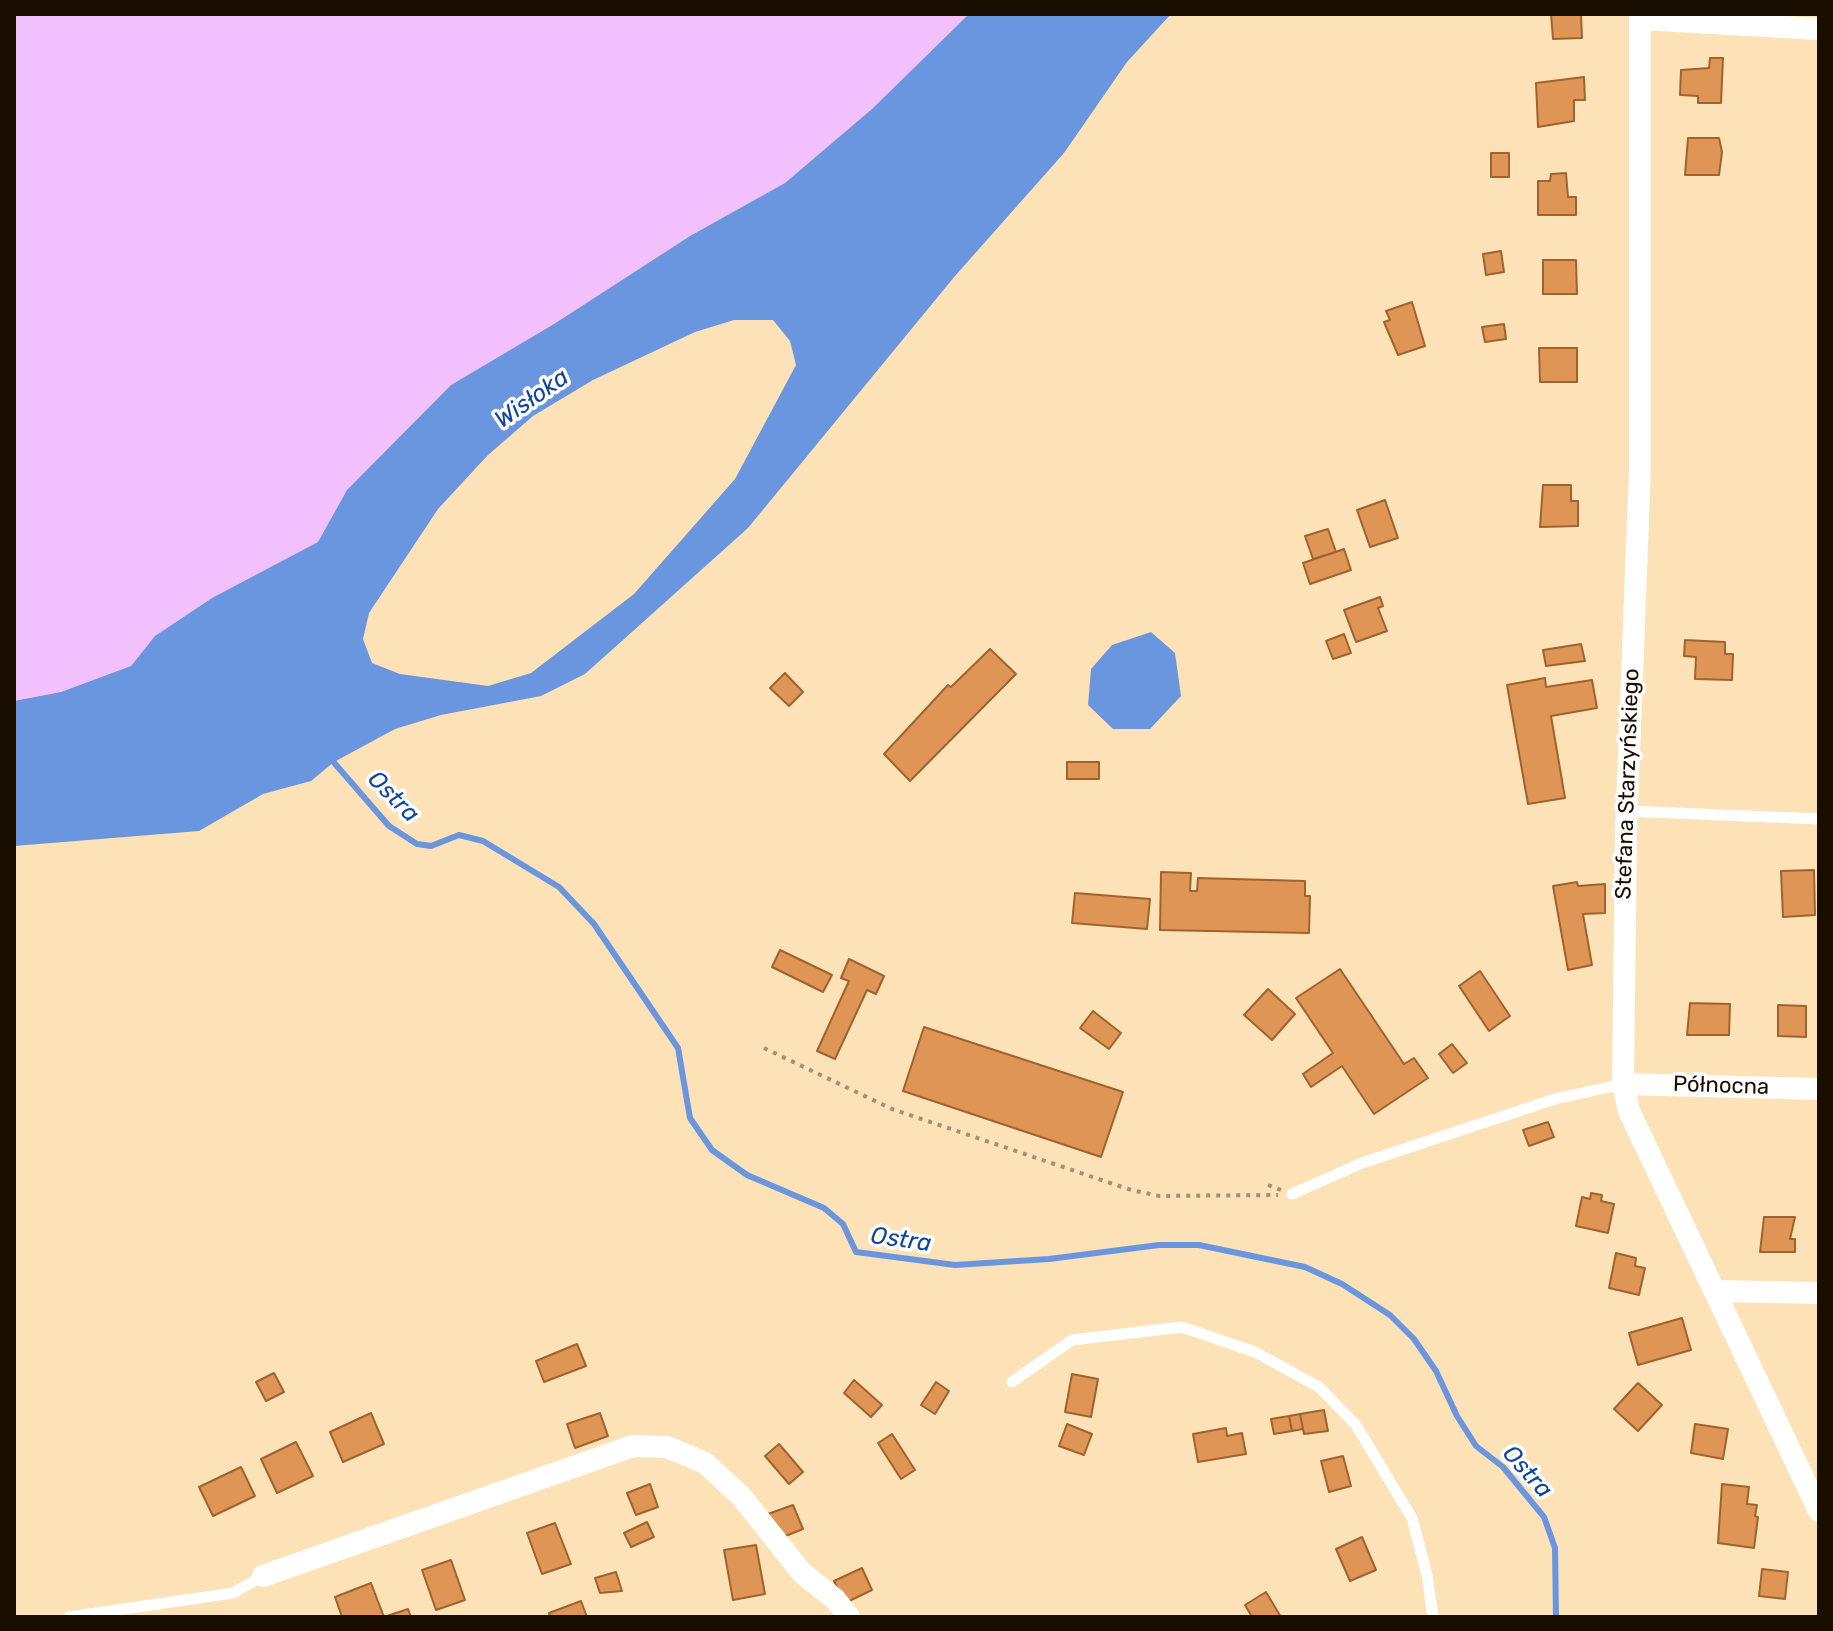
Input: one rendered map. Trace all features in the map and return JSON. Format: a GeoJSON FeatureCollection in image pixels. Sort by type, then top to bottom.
{"type":"FeatureCollection","features":[{"type":"Feature","properties":{"kind":"street"},"geometry":{"type":"LineString","coordinates":[[1640,17],[1819,29]]}},
{"type":"Feature","properties":{"kind":"street","name":"Stefana Starzyńskiego"},"geometry":{"type":"LineString","coordinates":[[1640,17],[1640,468],[1626,811],[1623,1084],[1629,1111],[1818,1505]]}},
{"type":"Feature","properties":{"kind":"street","name":"Północna"},"geometry":{"type":"LineString","coordinates":[[1623,1084],[1819,1089]]}},
{"type":"Feature","properties":{"kind":"street"},"geometry":{"type":"LineString","coordinates":[[1715,1291],[1819,1293]]}},
{"type":"Feature","properties":{"kind":"street"},"geometry":{"type":"LineString","coordinates":[[263,1576],[633,1446],[667,1447],[705,1463],[741,1496],[802,1573],[835,1599],[849,1617]]}},
{"type":"Feature","properties":{"kind":"lane"},"geometry":{"type":"LineString","coordinates":[[1626,811],[1819,819]]}},
{"type":"Feature","properties":{"kind":"lane"},"geometry":{"type":"LineString","coordinates":[[1292,1194],[1362,1163],[1555,1099],[1623,1084]]}},
{"type":"Feature","properties":{"kind":"lane"},"geometry":{"type":"LineString","coordinates":[[1012,1382],[1072,1340],[1182,1327],[1255,1352],[1319,1387],[1356,1425],[1412,1518],[1427,1575],[1433,1617]]}},
{"type":"Feature","properties":{"kind":"lane"},"geometry":{"type":"LineString","coordinates":[[69,1617],[233,1593],[263,1576]]}},
{"type":"Feature","properties":{"kind":"path"},"geometry":{"type":"LineString","coordinates":[[764,1048],[892,1109],[1131,1190],[1159,1196],[1292,1194]]}},
{"type":"Feature","properties":{"kind":"shaded area"},"geometry":{"type":"Polygon","coordinates":[[[14,14],[969,14],[872,109],[785,183],[690,236],[554,324],[451,385],[347,490],[318,542],[212,598],[155,636],[131,666],[61,692],[14,701],[14,14]]]}},
{"type":"Feature","properties":{"kind":"water","name":"Wisłoka"},"geometry":{"type":"Polygon","coordinates":[[[969,14],[1171,14],[1127,62],[1064,153],[955,276],[748,528],[585,674],[541,696],[441,715],[395,729],[334,762],[311,781],[263,794],[199,831],[14,846],[14,701],[61,692],[131,666],[155,636],[212,598],[318,542],[347,490],[451,385],[554,324],[690,236],[785,183],[872,109],[969,14]],[[734,320],[695,332],[593,380],[533,416],[487,456],[438,509],[369,613],[363,639],[372,663],[400,674],[488,686],[531,673],[634,594],[735,479],[796,365],[790,341],[773,320],[734,320]]]}},
{"type":"Feature","properties":{"kind":"water"},"geometry":{"type":"Polygon","coordinates":[[[1151,632],[1175,653],[1181,696],[1150,729],[1113,729],[1088,705],[1091,669],[1112,645],[1151,632]]]}},
{"type":"Feature","properties":{"kind":"building"},"geometry":{"type":"Polygon","coordinates":[[[1551,14],[1581,14],[1582,38],[1553,39],[1551,14]]]}},
{"type":"Feature","properties":{"kind":"building"},"geometry":{"type":"Polygon","coordinates":[[[1710,58],[1723,58],[1721,103],[1698,103],[1698,96],[1680,95],[1681,70],[1709,68],[1710,58]]]}},
{"type":"Feature","properties":{"kind":"building"},"geometry":{"type":"Polygon","coordinates":[[[1584,77],[1585,100],[1574,100],[1574,121],[1538,127],[1536,83],[1584,77]]]}},
{"type":"Feature","properties":{"kind":"building"},"geometry":{"type":"Polygon","coordinates":[[[1688,138],[1719,138],[1722,152],[1719,175],[1685,175],[1688,138]]]}},
{"type":"Feature","properties":{"kind":"building"},"geometry":{"type":"Polygon","coordinates":[[[1491,153],[1509,153],[1509,177],[1491,177],[1491,153]]]}},
{"type":"Feature","properties":{"kind":"building"},"geometry":{"type":"Polygon","coordinates":[[[1566,173],[1568,197],[1576,197],[1576,215],[1538,215],[1538,181],[1550,181],[1551,174],[1566,173]]]}},
{"type":"Feature","properties":{"kind":"building"},"geometry":{"type":"Polygon","coordinates":[[[1501,251],[1504,272],[1486,275],[1483,254],[1501,251]]]}},
{"type":"Feature","properties":{"kind":"building"},"geometry":{"type":"Polygon","coordinates":[[[1543,260],[1576,260],[1577,294],[1543,294],[1543,260]]]}},
{"type":"Feature","properties":{"kind":"building"},"geometry":{"type":"Polygon","coordinates":[[[1412,302],[1425,346],[1398,355],[1384,322],[1390,320],[1386,311],[1412,302]]]}},
{"type":"Feature","properties":{"kind":"building"},"geometry":{"type":"Polygon","coordinates":[[[1504,324],[1506,339],[1485,342],[1482,327],[1504,324]]]}},
{"type":"Feature","properties":{"kind":"building"},"geometry":{"type":"Polygon","coordinates":[[[1539,348],[1577,348],[1577,382],[1540,382],[1539,348]]]}},
{"type":"Feature","properties":{"kind":"building"},"geometry":{"type":"Polygon","coordinates":[[[1543,485],[1571,485],[1571,501],[1578,501],[1578,526],[1540,527],[1543,485]]]}},
{"type":"Feature","properties":{"kind":"building"},"geometry":{"type":"Polygon","coordinates":[[[1385,500],[1398,538],[1370,547],[1357,510],[1385,500]]]}},
{"type":"Feature","properties":{"kind":"building"},"geometry":{"type":"Polygon","coordinates":[[[1328,529],[1336,552],[1313,559],[1305,536],[1328,529]]]}},
{"type":"Feature","properties":{"kind":"building"},"geometry":{"type":"Polygon","coordinates":[[[1344,549],[1351,570],[1310,584],[1303,563],[1344,549]]]}},
{"type":"Feature","properties":{"kind":"building"},"geometry":{"type":"Polygon","coordinates":[[[1380,597],[1383,606],[1378,608],[1387,631],[1356,642],[1344,610],[1380,597]]]}},
{"type":"Feature","properties":{"kind":"building"},"geometry":{"type":"Polygon","coordinates":[[[1344,634],[1351,653],[1333,659],[1326,641],[1344,634]]]}},
{"type":"Feature","properties":{"kind":"building"},"geometry":{"type":"Polygon","coordinates":[[[1685,640],[1725,642],[1725,654],[1733,654],[1732,680],[1695,679],[1696,657],[1684,656],[1685,640]]]}},
{"type":"Feature","properties":{"kind":"building"},"geometry":{"type":"Polygon","coordinates":[[[1581,644],[1585,661],[1546,666],[1543,650],[1581,644]]]}},
{"type":"Feature","properties":{"kind":"building"},"geometry":{"type":"Polygon","coordinates":[[[990,649],[1016,674],[910,781],[884,754],[948,685],[951,687],[990,649]]]}},
{"type":"Feature","properties":{"kind":"building"},"geometry":{"type":"Polygon","coordinates":[[[785,673],[803,692],[789,706],[770,688],[785,673]]]}},
{"type":"Feature","properties":{"kind":"building"},"geometry":{"type":"Polygon","coordinates":[[[1545,678],[1546,687],[1592,680],[1597,708],[1551,716],[1565,798],[1528,804],[1507,685],[1545,678]]]}},
{"type":"Feature","properties":{"kind":"building"},"geometry":{"type":"Polygon","coordinates":[[[1067,762],[1099,762],[1099,779],[1067,779],[1067,762]]]}},
{"type":"Feature","properties":{"kind":"building"},"geometry":{"type":"Polygon","coordinates":[[[1814,870],[1815,915],[1783,917],[1781,871],[1814,870]]]}},
{"type":"Feature","properties":{"kind":"building"},"geometry":{"type":"Polygon","coordinates":[[[1161,872],[1191,873],[1190,891],[1197,891],[1198,878],[1305,881],[1305,896],[1310,896],[1309,933],[1160,930],[1161,872]]]}},
{"type":"Feature","properties":{"kind":"building"},"geometry":{"type":"Polygon","coordinates":[[[1577,882],[1578,886],[1605,884],[1605,913],[1583,914],[1592,965],[1568,970],[1553,886],[1577,882]]]}},
{"type":"Feature","properties":{"kind":"building"},"geometry":{"type":"Polygon","coordinates":[[[1075,893],[1150,899],[1147,929],[1072,923],[1075,893]]]}},
{"type":"Feature","properties":{"kind":"building"},"geometry":{"type":"Polygon","coordinates":[[[780,950],[832,975],[823,992],[772,967],[780,950]]]}},
{"type":"Feature","properties":{"kind":"building"},"geometry":{"type":"Polygon","coordinates":[[[849,959],[884,976],[876,994],[867,990],[835,1059],[817,1051],[849,981],[841,978],[849,959]]]}},
{"type":"Feature","properties":{"kind":"building"},"geometry":{"type":"Polygon","coordinates":[[[1340,969],[1404,1064],[1414,1058],[1428,1078],[1374,1114],[1342,1066],[1311,1087],[1303,1074],[1333,1053],[1296,998],[1340,969]]]}},
{"type":"Feature","properties":{"kind":"building"},"geometry":{"type":"Polygon","coordinates":[[[1480,971],[1510,1016],[1489,1031],[1459,986],[1480,971]]]}},
{"type":"Feature","properties":{"kind":"building"},"geometry":{"type":"Polygon","coordinates":[[[1268,989],[1295,1014],[1272,1040],[1244,1015],[1268,989]]]}},
{"type":"Feature","properties":{"kind":"building"},"geometry":{"type":"Polygon","coordinates":[[[1690,1003],[1730,1004],[1729,1035],[1687,1035],[1690,1003]]]}},
{"type":"Feature","properties":{"kind":"building"},"geometry":{"type":"Polygon","coordinates":[[[1778,1005],[1806,1006],[1806,1037],[1778,1036],[1778,1005]]]}},
{"type":"Feature","properties":{"kind":"building"},"geometry":{"type":"Polygon","coordinates":[[[1093,1011],[1121,1033],[1109,1049],[1080,1028],[1093,1011]]]}},
{"type":"Feature","properties":{"kind":"building"},"geometry":{"type":"Polygon","coordinates":[[[924,1027],[1123,1092],[1101,1157],[903,1091],[924,1027]]]}},
{"type":"Feature","properties":{"kind":"building"},"geometry":{"type":"Polygon","coordinates":[[[1452,1044],[1467,1063],[1453,1073],[1439,1054],[1452,1044]]]}},
{"type":"Feature","properties":{"kind":"building"},"geometry":{"type":"Polygon","coordinates":[[[1548,1122],[1554,1137],[1529,1146],[1523,1130],[1548,1122]]]}},
{"type":"Feature","properties":{"kind":"building"},"geometry":{"type":"Polygon","coordinates":[[[1591,1193],[1602,1195],[1601,1201],[1614,1204],[1608,1233],[1576,1226],[1582,1197],[1590,1199],[1591,1193]]]}},
{"type":"Feature","properties":{"kind":"building"},"geometry":{"type":"Polygon","coordinates":[[[1764,1217],[1795,1217],[1790,1239],[1795,1239],[1795,1252],[1760,1252],[1764,1217]]]}},
{"type":"Feature","properties":{"kind":"building"},"geometry":{"type":"Polygon","coordinates":[[[1616,1253],[1636,1258],[1635,1266],[1645,1268],[1639,1295],[1609,1288],[1616,1253]]]}},
{"type":"Feature","properties":{"kind":"building"},"geometry":{"type":"Polygon","coordinates":[[[1682,1318],[1691,1350],[1638,1365],[1629,1333],[1682,1318]]]}},
{"type":"Feature","properties":{"kind":"building"},"geometry":{"type":"Polygon","coordinates":[[[577,1344],[586,1366],[544,1382],[536,1361],[577,1344]]]}},
{"type":"Feature","properties":{"kind":"building"},"geometry":{"type":"Polygon","coordinates":[[[274,1373],[284,1392],[266,1401],[256,1382],[274,1373]]]}},
{"type":"Feature","properties":{"kind":"building"},"geometry":{"type":"Polygon","coordinates":[[[1072,1374],[1098,1379],[1091,1417],[1065,1412],[1072,1374]]]}},
{"type":"Feature","properties":{"kind":"building"},"geometry":{"type":"Polygon","coordinates":[[[854,1380],[882,1405],[871,1417],[844,1393],[854,1380]]]}},
{"type":"Feature","properties":{"kind":"building"},"geometry":{"type":"Polygon","coordinates":[[[936,1382],[949,1391],[935,1414],[921,1405],[936,1382]]]}},
{"type":"Feature","properties":{"kind":"building"},"geometry":{"type":"Polygon","coordinates":[[[1638,1383],[1662,1405],[1638,1431],[1614,1409],[1638,1383]]]}},
{"type":"Feature","properties":{"kind":"building"},"geometry":{"type":"Polygon","coordinates":[[[1324,1410],[1328,1431],[1304,1434],[1300,1414],[1324,1410]]]}},
{"type":"Feature","properties":{"kind":"building"},"geometry":{"type":"Polygon","coordinates":[[[371,1413],[384,1444],[343,1462],[330,1432],[371,1413]]]}},
{"type":"Feature","properties":{"kind":"building"},"geometry":{"type":"Polygon","coordinates":[[[600,1413],[608,1436],[575,1448],[567,1424],[600,1413]]]}},
{"type":"Feature","properties":{"kind":"building"},"geometry":{"type":"Polygon","coordinates":[[[1300,1414],[1303,1429],[1292,1431],[1289,1416],[1300,1414]]]}},
{"type":"Feature","properties":{"kind":"building"},"geometry":{"type":"Polygon","coordinates":[[[1289,1416],[1292,1431],[1274,1434],[1271,1419],[1289,1416]]]}},
{"type":"Feature","properties":{"kind":"building"},"geometry":{"type":"Polygon","coordinates":[[[1067,1424],[1092,1434],[1084,1455],[1059,1446],[1067,1424]]]}},
{"type":"Feature","properties":{"kind":"building"},"geometry":{"type":"Polygon","coordinates":[[[1695,1424],[1728,1429],[1723,1459],[1691,1453],[1695,1424]]]}},
{"type":"Feature","properties":{"kind":"building"},"geometry":{"type":"Polygon","coordinates":[[[1226,1428],[1227,1436],[1242,1433],[1246,1454],[1198,1462],[1193,1434],[1226,1428]]]}},
{"type":"Feature","properties":{"kind":"building"},"geometry":{"type":"Polygon","coordinates":[[[892,1434],[915,1470],[901,1479],[878,1443],[892,1434]]]}},
{"type":"Feature","properties":{"kind":"building"},"geometry":{"type":"Polygon","coordinates":[[[296,1442],[313,1476],[277,1493],[261,1459],[296,1442]]]}},
{"type":"Feature","properties":{"kind":"building"},"geometry":{"type":"Polygon","coordinates":[[[779,1444],[803,1472],[789,1484],[765,1456],[779,1444]]]}},
{"type":"Feature","properties":{"kind":"building"},"geometry":{"type":"Polygon","coordinates":[[[1343,1456],[1351,1486],[1329,1492],[1321,1461],[1343,1456]]]}},
{"type":"Feature","properties":{"kind":"building"},"geometry":{"type":"Polygon","coordinates":[[[241,1467],[255,1496],[213,1516],[199,1487],[241,1467]]]}},
{"type":"Feature","properties":{"kind":"building"},"geometry":{"type":"Polygon","coordinates":[[[650,1484],[658,1507],[636,1515],[627,1493],[650,1484]]]}},
{"type":"Feature","properties":{"kind":"building"},"geometry":{"type":"Polygon","coordinates":[[[1722,1484],[1749,1487],[1747,1504],[1757,1505],[1755,1516],[1758,1517],[1754,1548],[1718,1543],[1722,1484]]]}},
{"type":"Feature","properties":{"kind":"building"},"geometry":{"type":"Polygon","coordinates":[[[793,1505],[803,1529],[778,1539],[768,1514],[793,1505]]]}},
{"type":"Feature","properties":{"kind":"building"},"geometry":{"type":"Polygon","coordinates":[[[647,1522],[654,1537],[631,1547],[624,1533],[647,1522]]]}},
{"type":"Feature","properties":{"kind":"building"},"geometry":{"type":"Polygon","coordinates":[[[555,1523],[571,1564],[542,1574],[527,1533],[555,1523]]]}},
{"type":"Feature","properties":{"kind":"building"},"geometry":{"type":"Polygon","coordinates":[[[1362,1537],[1376,1570],[1350,1581],[1336,1549],[1362,1537]]]}},
{"type":"Feature","properties":{"kind":"building"},"geometry":{"type":"Polygon","coordinates":[[[756,1545],[765,1594],[733,1600],[724,1550],[756,1545]]]}},
{"type":"Feature","properties":{"kind":"building"},"geometry":{"type":"Polygon","coordinates":[[[451,1560],[465,1600],[436,1610],[422,1570],[451,1560]]]}},
{"type":"Feature","properties":{"kind":"building"},"geometry":{"type":"Polygon","coordinates":[[[862,1568],[872,1590],[845,1603],[834,1581],[862,1568]]]}},
{"type":"Feature","properties":{"kind":"building"},"geometry":{"type":"Polygon","coordinates":[[[1762,1569],[1788,1572],[1785,1599],[1759,1596],[1762,1569]]]}},
{"type":"Feature","properties":{"kind":"building"},"geometry":{"type":"Polygon","coordinates":[[[616,1572],[622,1591],[600,1593],[595,1578],[616,1572]]]}},
{"type":"Feature","properties":{"kind":"building"},"geometry":{"type":"Polygon","coordinates":[[[371,1583],[384,1617],[342,1617],[335,1597],[371,1583]]]}},
{"type":"Feature","properties":{"kind":"building"},"geometry":{"type":"Polygon","coordinates":[[[1266,1592],[1281,1617],[1252,1617],[1245,1605],[1266,1592]]]}},
{"type":"Feature","properties":{"kind":"building"},"geometry":{"type":"Polygon","coordinates":[[[581,1601],[587,1617],[550,1617],[549,1613],[581,1601]]]}},
{"type":"Feature","properties":{"kind":"building"},"geometry":{"type":"Polygon","coordinates":[[[408,1609],[411,1617],[387,1616],[408,1609]]]}},
{"type":"Feature","properties":{"kind":"waterway","name":"Ostra"},"geometry":{"type":"LineString","coordinates":[[330,758],[389,826],[417,844],[431,846],[459,835],[483,841],[559,887],[594,924],[678,1048],[690,1118],[712,1150],[747,1175],[824,1208],[843,1224],[856,1252],[955,1265],[1049,1259],[1159,1245],[1199,1245],[1305,1267],[1342,1284],[1390,1315],[1414,1339],[1436,1371],[1457,1416],[1476,1446],[1503,1467],[1544,1517],[1555,1548],[1556,1617]]}}]}
